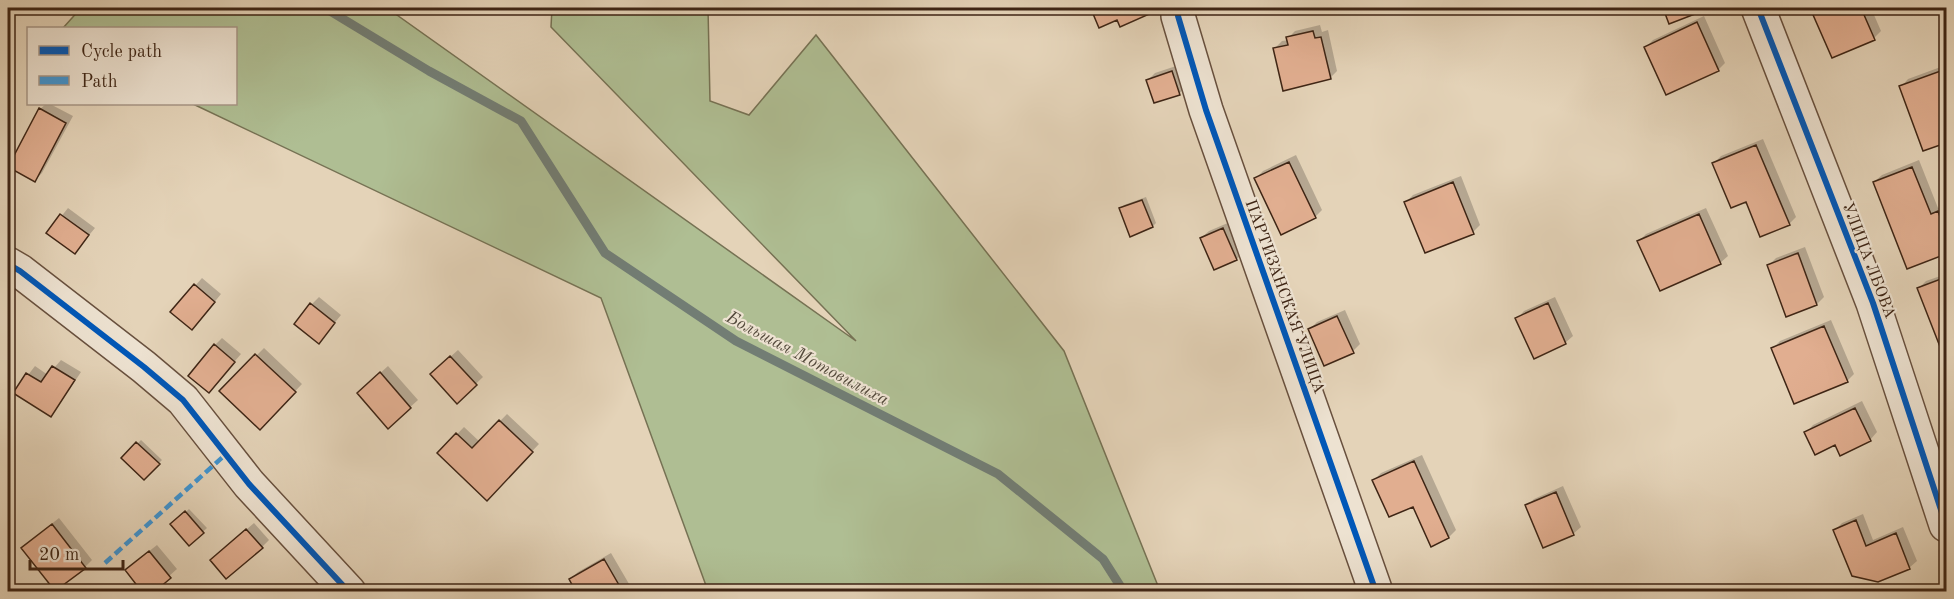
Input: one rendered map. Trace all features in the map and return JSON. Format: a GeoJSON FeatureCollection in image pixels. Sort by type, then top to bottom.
{"type":"FeatureCollection","features":[{"type":"Feature","properties":{"kind":"street","name":"ПАРТИЗАНСКАЯ УЛИЦА"},"geometry":{"type":"LineString","coordinates":[[1179,8],[1178,16],[1206,110],[1377,591]]}},
{"type":"Feature","properties":{"kind":"street","name":"УЛИЦА ЛБОВА"},"geometry":{"type":"LineString","coordinates":[[1758,8],[1873,303],[1947,525]]}},
{"type":"Feature","properties":{"kind":"street"},"geometry":{"type":"LineString","coordinates":[[8,264],[144,367],[183,400],[249,484],[349,591]]}},
{"type":"Feature","properties":{"kind":"green space"},"geometry":{"type":"Polygon","coordinates":[[[81,8],[387,8],[856,341],[551,27],[552,8],[708,8],[710,101],[749,115],[816,35],[1064,351],[1160,591],[708,591],[601,298],[195,105],[237,105],[237,27],[64,27],[81,8]]]}},
{"type":"Feature","properties":{"kind":"building"},"geometry":{"type":"Polygon","coordinates":[[[1152,8],[1154,12],[1120,27],[1117,20],[1099,28],[1091,9],[1152,8]]]}},
{"type":"Feature","properties":{"kind":"building"},"geometry":{"type":"Polygon","coordinates":[[[1663,8],[1708,8],[1708,9],[1669,24],[1663,8]]]}},
{"type":"Feature","properties":{"kind":"building"},"geometry":{"type":"Polygon","coordinates":[[[1810,8],[1861,8],[1875,40],[1832,58],[1810,8]]]}},
{"type":"Feature","properties":{"kind":"building"},"geometry":{"type":"Polygon","coordinates":[[[1697,22],[1719,71],[1666,95],[1644,47],[1697,22]]]}},
{"type":"Feature","properties":{"kind":"building"},"geometry":{"type":"Polygon","coordinates":[[[1313,31],[1315,38],[1321,37],[1331,79],[1283,91],[1273,48],[1288,45],[1286,37],[1313,31]]]}},
{"type":"Feature","properties":{"kind":"building"},"geometry":{"type":"Polygon","coordinates":[[[1946,69],[1946,143],[1923,151],[1899,86],[1946,69]]]}},
{"type":"Feature","properties":{"kind":"building"},"geometry":{"type":"Polygon","coordinates":[[[1172,71],[1180,95],[1154,103],[1146,80],[1172,71]]]}},
{"type":"Feature","properties":{"kind":"building"},"geometry":{"type":"Polygon","coordinates":[[[39,108],[66,123],[35,182],[8,167],[39,108]]]}},
{"type":"Feature","properties":{"kind":"building"},"geometry":{"type":"Polygon","coordinates":[[[1756,145],[1790,225],[1760,237],[1746,202],[1731,208],[1712,163],[1756,145]]]}},
{"type":"Feature","properties":{"kind":"building"},"geometry":{"type":"Polygon","coordinates":[[[1289,162],[1316,218],[1281,235],[1254,178],[1289,162]]]}},
{"type":"Feature","properties":{"kind":"building"},"geometry":{"type":"Polygon","coordinates":[[[1912,167],[1931,214],[1938,211],[1946,234],[1946,254],[1907,269],[1873,182],[1912,167]]]}},
{"type":"Feature","properties":{"kind":"building"},"geometry":{"type":"Polygon","coordinates":[[[1453,182],[1474,234],[1425,253],[1404,202],[1453,182]]]}},
{"type":"Feature","properties":{"kind":"building"},"geometry":{"type":"Polygon","coordinates":[[[1142,200],[1153,227],[1130,237],[1119,208],[1142,200]]]}},
{"type":"Feature","properties":{"kind":"building"},"geometry":{"type":"Polygon","coordinates":[[[60,214],[89,235],[75,254],[46,233],[60,214]]]}},
{"type":"Feature","properties":{"kind":"building"},"geometry":{"type":"Polygon","coordinates":[[[1699,214],[1721,264],[1660,291],[1637,241],[1699,214]]]}},
{"type":"Feature","properties":{"kind":"building"},"geometry":{"type":"Polygon","coordinates":[[[1223,228],[1237,260],[1214,270],[1200,238],[1223,228]]]}},
{"type":"Feature","properties":{"kind":"building"},"geometry":{"type":"Polygon","coordinates":[[[1798,253],[1817,305],[1786,317],[1767,265],[1798,253]]]}},
{"type":"Feature","properties":{"kind":"building"},"geometry":{"type":"Polygon","coordinates":[[[1946,277],[1946,362],[1917,288],[1946,277]]]}},
{"type":"Feature","properties":{"kind":"building"},"geometry":{"type":"Polygon","coordinates":[[[194,284],[215,302],[192,330],[170,312],[194,284]]]}},
{"type":"Feature","properties":{"kind":"building"},"geometry":{"type":"Polygon","coordinates":[[[310,303],[335,323],[319,344],[294,324],[310,303]]]}},
{"type":"Feature","properties":{"kind":"building"},"geometry":{"type":"Polygon","coordinates":[[[1548,303],[1566,344],[1534,359],[1515,318],[1548,303]]]}},
{"type":"Feature","properties":{"kind":"building"},"geometry":{"type":"Polygon","coordinates":[[[1337,316],[1354,353],[1324,366],[1308,329],[1337,316]]]}},
{"type":"Feature","properties":{"kind":"building"},"geometry":{"type":"Polygon","coordinates":[[[1824,326],[1848,382],[1794,404],[1771,348],[1824,326]]]}},
{"type":"Feature","properties":{"kind":"building"},"geometry":{"type":"Polygon","coordinates":[[[214,344],[235,362],[209,393],[188,376],[214,344]]]}},
{"type":"Feature","properties":{"kind":"building"},"geometry":{"type":"Polygon","coordinates":[[[255,354],[296,392],[260,430],[219,391],[255,354]]]}},
{"type":"Feature","properties":{"kind":"building"},"geometry":{"type":"Polygon","coordinates":[[[450,356],[477,385],[457,404],[430,374],[450,356]]]}},
{"type":"Feature","properties":{"kind":"building"},"geometry":{"type":"Polygon","coordinates":[[[52,366],[75,380],[51,417],[13,393],[26,373],[41,382],[52,366]]]}},
{"type":"Feature","properties":{"kind":"building"},"geometry":{"type":"Polygon","coordinates":[[[380,372],[411,408],[388,429],[357,393],[380,372]]]}},
{"type":"Feature","properties":{"kind":"building"},"geometry":{"type":"Polygon","coordinates":[[[1855,408],[1871,441],[1840,456],[1835,445],[1815,455],[1804,432],[1855,408]]]}},
{"type":"Feature","properties":{"kind":"building"},"geometry":{"type":"Polygon","coordinates":[[[499,420],[533,452],[487,501],[437,453],[456,433],[472,448],[499,420]]]}},
{"type":"Feature","properties":{"kind":"building"},"geometry":{"type":"Polygon","coordinates":[[[136,442],[160,464],[144,480],[121,458],[136,442]]]}},
{"type":"Feature","properties":{"kind":"building"},"geometry":{"type":"Polygon","coordinates":[[[1414,461],[1449,538],[1431,547],[1413,507],[1389,517],[1372,480],[1414,461]]]}},
{"type":"Feature","properties":{"kind":"building"},"geometry":{"type":"Polygon","coordinates":[[[1556,492],[1574,535],[1543,548],[1525,505],[1556,492]]]}},
{"type":"Feature","properties":{"kind":"building"},"geometry":{"type":"Polygon","coordinates":[[[185,511],[204,533],[189,546],[170,524],[185,511]]]}},
{"type":"Feature","properties":{"kind":"building"},"geometry":{"type":"Polygon","coordinates":[[[1856,520],[1866,546],[1896,533],[1910,569],[1878,582],[1852,576],[1833,530],[1856,520]]]}},
{"type":"Feature","properties":{"kind":"building"},"geometry":{"type":"Polygon","coordinates":[[[52,524],[86,568],[55,591],[21,548],[52,524]]]}},
{"type":"Feature","properties":{"kind":"building"},"geometry":{"type":"Polygon","coordinates":[[[246,529],[263,548],[226,579],[210,560],[246,529]]]}},
{"type":"Feature","properties":{"kind":"building"},"geometry":{"type":"Polygon","coordinates":[[[149,551],[171,578],[154,592],[142,592],[125,570],[149,551]]]}},
{"type":"Feature","properties":{"kind":"building"},"geometry":{"type":"Polygon","coordinates":[[[604,559],[623,592],[576,592],[569,579],[604,559]]]}},
{"type":"Feature","properties":{"kind":"waterway","name":"Большая Мотовилиха"},"geometry":{"type":"LineString","coordinates":[[325,8],[429,71],[521,121],[605,253],[736,341],[998,474],[1103,559],[1124,592]]}},
{"type":"Feature","properties":{"kind":"marked path"},"geometry":{"type":"LineString","coordinates":[[105,563],[225,455]]}},
{"type":"Feature","properties":{"kind":"cycle path"},"geometry":{"type":"LineString","coordinates":[[1179,8],[1178,16],[1206,110],[1376,592]]}},
{"type":"Feature","properties":{"kind":"cycle path"},"geometry":{"type":"LineString","coordinates":[[1758,8],[1873,303],[1946,525]]}},
{"type":"Feature","properties":{"kind":"cycle path"},"geometry":{"type":"LineString","coordinates":[[8,264],[144,367],[183,400],[249,484],[349,592]]}}]}
